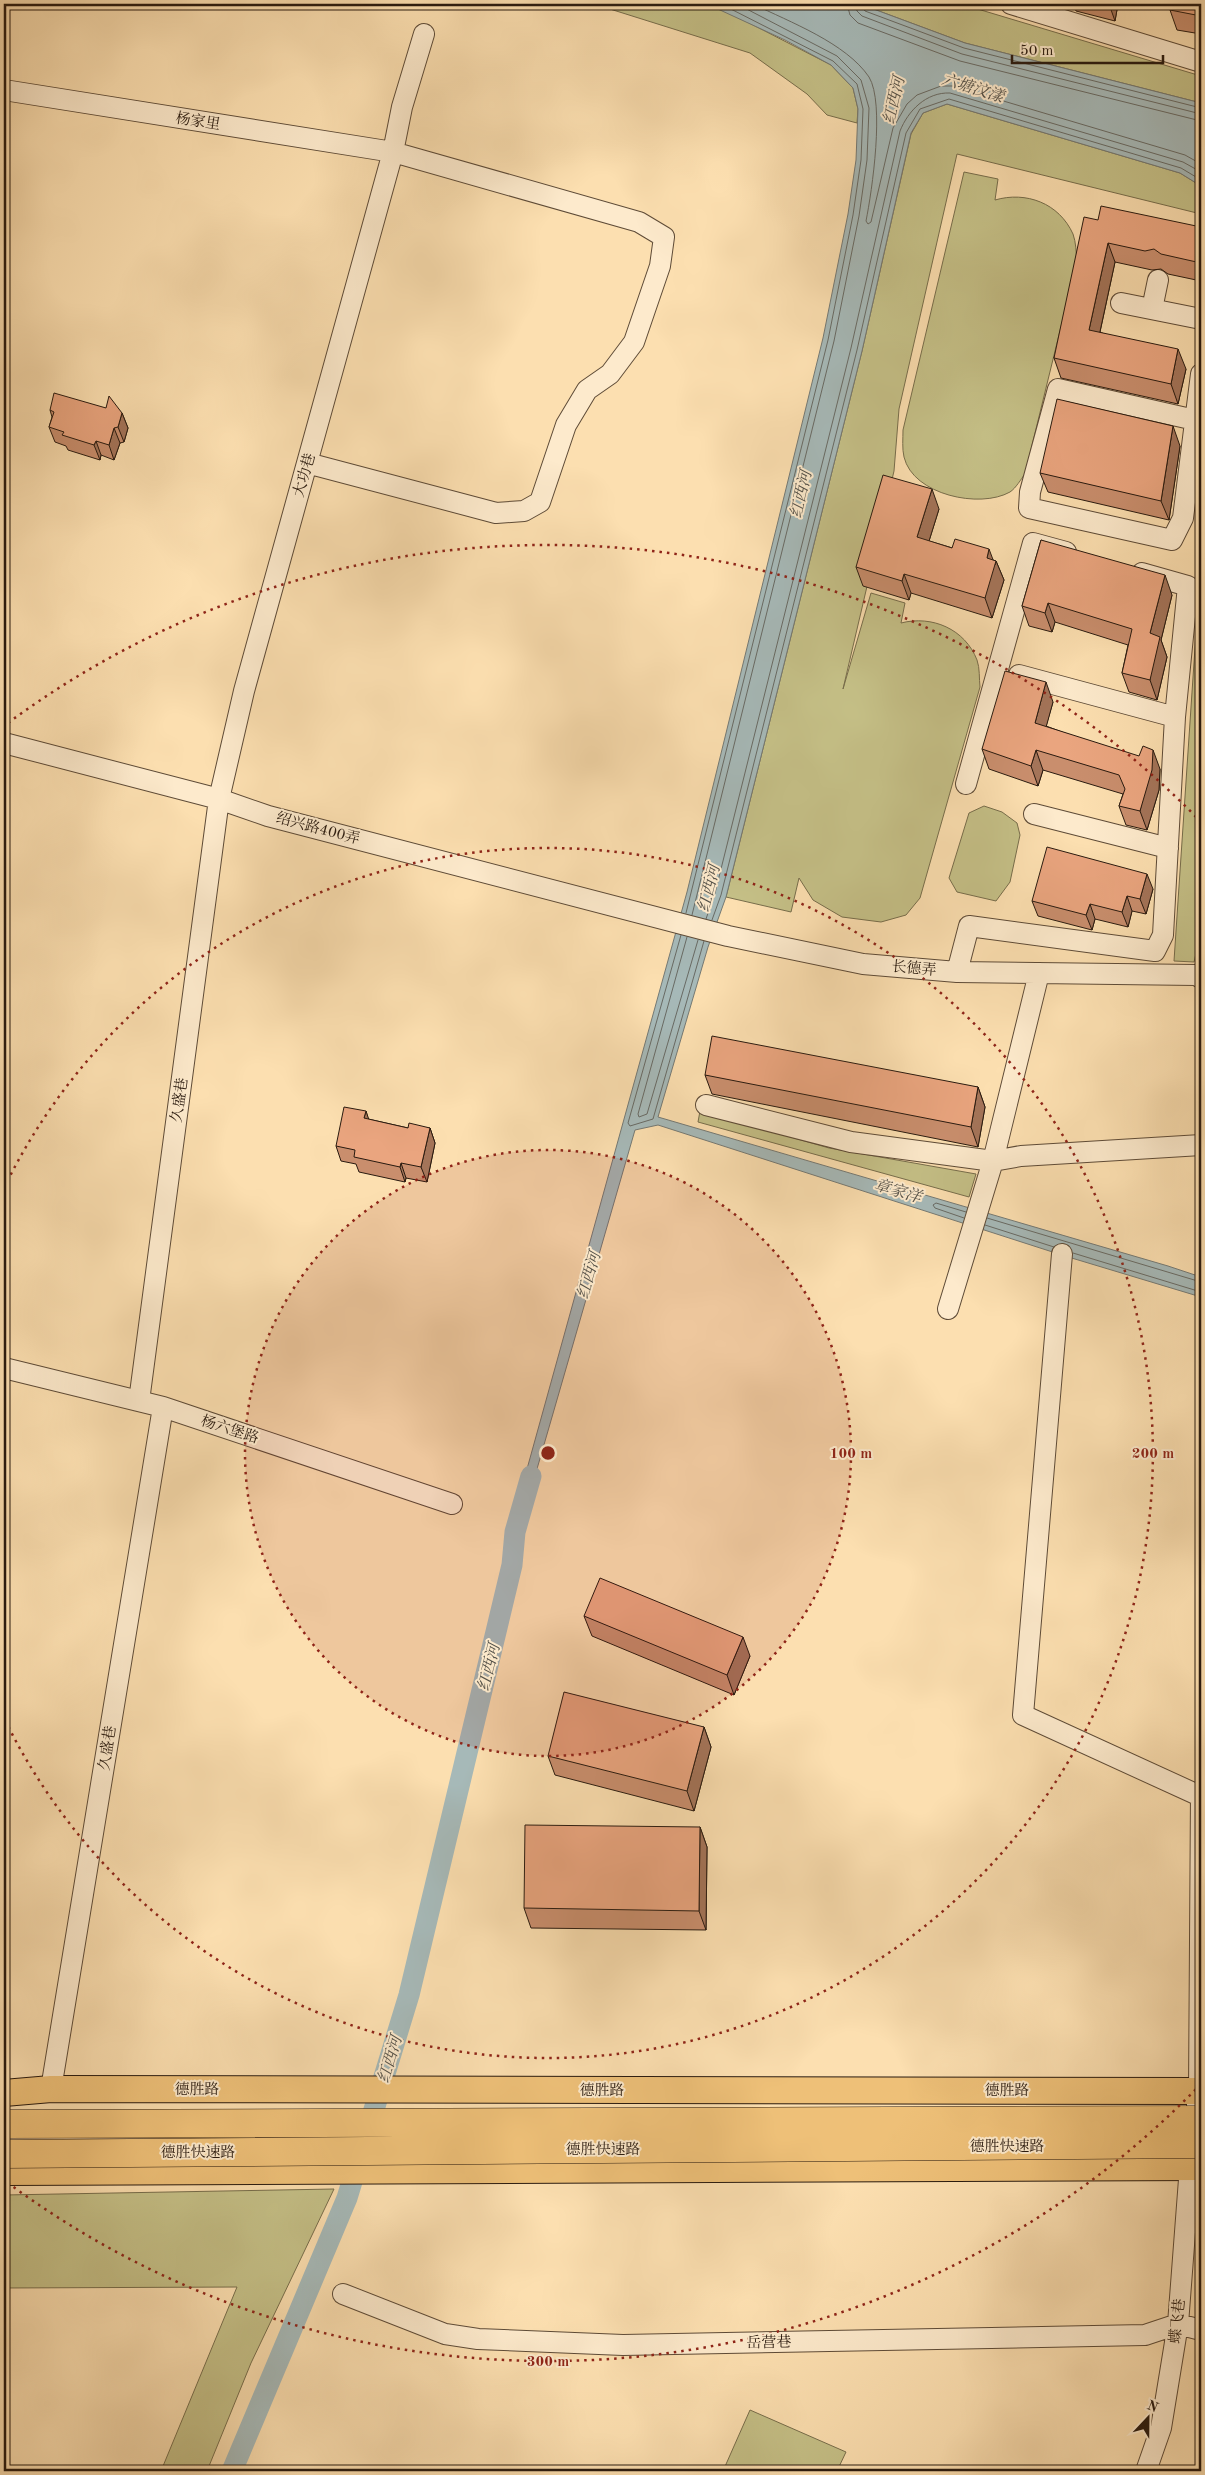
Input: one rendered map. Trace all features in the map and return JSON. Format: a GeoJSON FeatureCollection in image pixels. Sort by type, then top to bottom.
{"type":"FeatureCollection","features":[{"type":"Feature","properties":{"kind":"highway","name":"德胜快速路"},"geometry":{"type":"LineString","coordinates":[[4,2124],[1201,2120]]}},
{"type":"Feature","properties":{"kind":"highway","name":"德胜快速路"},"geometry":{"type":"LineString","coordinates":[[4,2154],[1197,2160]]}},
{"type":"Feature","properties":{"kind":"main road","name":"德胜路"},"geometry":{"type":"LineString","coordinates":[[4,2092],[51,2089],[1200,2091]]}},
{"type":"Feature","properties":{"kind":"main road"},"geometry":{"type":"LineString","coordinates":[[4,2172],[399,2170],[1197,2160]]}},
{"type":"Feature","properties":{"kind":"street"},"geometry":{"type":"LineString","coordinates":[[1010,4],[1201,62]]}},
{"type":"Feature","properties":{"kind":"street","name":"大功巷"},"geometry":{"type":"LineString","coordinates":[[219,799],[244,691],[393,152],[402,107],[424,34]]}},
{"type":"Feature","properties":{"kind":"street","name":"杨家里"},"geometry":{"type":"LineString","coordinates":[[4,90],[393,152],[638,222],[664,237],[660,266],[634,342],[610,374],[587,390],[566,425],[540,502],[524,511],[496,513],[307,463]]}},
{"type":"Feature","properties":{"kind":"street"},"geometry":{"type":"LineString","coordinates":[[1152,309],[1158,280]]}},
{"type":"Feature","properties":{"kind":"street"},"geometry":{"type":"LineString","coordinates":[[1121,303],[1201,319]]}},
{"type":"Feature","properties":{"kind":"street"},"geometry":{"type":"LineString","coordinates":[[1195,420],[1058,389],[1030,492],[1029,508],[1172,540],[1182,518],[1195,420],[1201,374]]}},
{"type":"Feature","properties":{"kind":"street"},"geometry":{"type":"LineString","coordinates":[[966,784],[1034,543],[1088,558]]}},
{"type":"Feature","properties":{"kind":"street"},"geometry":{"type":"LineString","coordinates":[[957,972],[969,926],[1155,951],[1163,935],[1175,717],[1188,586],[1124,568]]}},
{"type":"Feature","properties":{"kind":"street"},"geometry":{"type":"LineString","coordinates":[[998,670],[1175,717]]}},
{"type":"Feature","properties":{"kind":"street","name":"绍兴路400弄"},"geometry":{"type":"LineString","coordinates":[[4,743],[219,799],[268,816],[632,910]]}},
{"type":"Feature","properties":{"kind":"street","name":"久盛巷"},"geometry":{"type":"LineString","coordinates":[[139,1401],[219,799]]}},
{"type":"Feature","properties":{"kind":"street"},"geometry":{"type":"LineString","coordinates":[[1034,814],[1168,848]]}},
{"type":"Feature","properties":{"kind":"street","name":"长德弄"},"geometry":{"type":"LineString","coordinates":[[632,910],[728,936],[862,964],[957,972],[1196,975],[1201,978]]}},
{"type":"Feature","properties":{"kind":"street"},"geometry":{"type":"LineString","coordinates":[[948,1309],[993,1161],[1039,973]]}},
{"type":"Feature","properties":{"kind":"street"},"geometry":{"type":"LineString","coordinates":[[706,1105],[851,1142],[993,1161],[1021,1156],[1201,1145]]}},
{"type":"Feature","properties":{"kind":"street"},"geometry":{"type":"LineString","coordinates":[[1062,1254],[1023,1715],[1201,1794]]}},
{"type":"Feature","properties":{"kind":"street","name":"杨六堡路"},"geometry":{"type":"LineString","coordinates":[[4,1368],[163,1407],[452,1504]]}},
{"type":"Feature","properties":{"kind":"street","name":"久盛巷"},"geometry":{"type":"LineString","coordinates":[[51,2089],[163,1407]]}},
{"type":"Feature","properties":{"kind":"street","name":"蝶飞巷"},"geometry":{"type":"LineString","coordinates":[[1146,2471],[1161,2428],[1178,2324],[1197,2160],[1200,2091],[1201,1794]]}},
{"type":"Feature","properties":{"kind":"street","name":"岳营巷"},"geometry":{"type":"LineString","coordinates":[[343,2294],[446,2334],[478,2339],[623,2345],[1145,2335],[1178,2324]]}},
{"type":"Feature","properties":{"kind":"street"},"geometry":{"type":"LineString","coordinates":[[1178,2324],[1201,2330]]}},
{"type":"Feature","properties":{"kind":"shaded area"},"geometry":{"type":"Polygon","coordinates":[[[594,4],[707,4],[726,11],[831,65],[853,88],[858,109],[857,123],[827,115],[807,94],[750,53],[594,4]]]}},
{"type":"Feature","properties":{"kind":"shaded area"},"geometry":{"type":"Polygon","coordinates":[[[860,4],[961,4],[1201,76],[1201,103],[965,43],[860,4]]]}},
{"type":"Feature","properties":{"kind":"shaded area"},"geometry":{"type":"Polygon","coordinates":[[[947,104],[1180,173],[1201,186],[1201,214],[957,154],[899,409],[894,471],[843,689],[871,593],[905,603],[901,623],[924,621],[936,623],[956,633],[972,649],[977,660],[980,687],[920,898],[906,915],[881,922],[842,917],[813,900],[799,878],[791,912],[726,897],[862,351],[911,134],[923,113],[947,104]]]}},
{"type":"Feature","properties":{"kind":"shaded area"},"geometry":{"type":"Polygon","coordinates":[[[964,172],[998,179],[995,200],[1018,197],[1030,199],[1050,207],[1059,214],[1073,234],[1077,261],[1025,474],[1010,492],[997,497],[982,499],[949,495],[920,481],[910,470],[904,457],[903,447],[903,430],[964,172]]]}},
{"type":"Feature","properties":{"kind":"shaded area"},"geometry":{"type":"Polygon","coordinates":[[[1201,558],[1201,861],[1198,945],[1194,962],[1174,961],[1201,558]]]}},
{"type":"Feature","properties":{"kind":"shaded area"},"geometry":{"type":"Polygon","coordinates":[[[984,806],[1002,812],[1017,823],[1020,835],[1010,882],[996,901],[957,892],[949,878],[969,813],[984,806]]]}},
{"type":"Feature","properties":{"kind":"shaded area"},"geometry":{"type":"Polygon","coordinates":[[[700,1111],[829,1148],[976,1174],[969,1197],[698,1122],[700,1111]]]}},
{"type":"Feature","properties":{"kind":"shaded area"},"geometry":{"type":"Polygon","coordinates":[[[334,2189],[251,2363],[207,2471],[161,2471],[237,2287],[4,2288],[4,2195],[334,2189]]]}},
{"type":"Feature","properties":{"kind":"shaded area"},"geometry":{"type":"Polygon","coordinates":[[[750,2410],[846,2452],[837,2471],[723,2471],[750,2410]]]}},
{"type":"Feature","properties":{"kind":"water"},"geometry":{"type":"Polygon","coordinates":[[[707,4],[860,4],[965,43],[1201,103],[1201,186],[1180,173],[947,104],[923,113],[911,133],[862,351],[726,897],[708,947],[658,1117],[1168,1266],[1201,1277],[1201,1297],[1065,1256],[658,1125],[635,1130],[528,1500],[517,1505],[687,892],[823,338],[848,214],[856,160],[858,109],[853,88],[831,65],[785,40],[707,4]]]}},
{"type":"Feature","properties":{"kind":"building"},"geometry":{"type":"Polygon","coordinates":[[[1170,4],[1201,4],[1201,16],[1170,10],[1170,4]]]}},
{"type":"Feature","properties":{"kind":"building"},"geometry":{"type":"Polygon","coordinates":[[[1101,206],[1201,227],[1201,263],[1161,254],[1154,249],[1145,251],[1108,243],[1089,330],[1178,349],[1171,384],[1054,358],[1084,217],[1098,220],[1101,206]]]}},
{"type":"Feature","properties":{"kind":"building"},"geometry":{"type":"Polygon","coordinates":[[[54,393],[106,408],[109,396],[122,413],[118,427],[114,428],[109,445],[96,441],[94,445],[62,435],[64,432],[49,427],[54,412],[50,410],[54,393]]]}},
{"type":"Feature","properties":{"kind":"building"},"geometry":{"type":"Polygon","coordinates":[[[1057,399],[1173,426],[1161,501],[1040,473],[1057,399]]]}},
{"type":"Feature","properties":{"kind":"building"},"geometry":{"type":"Polygon","coordinates":[[[883,475],[932,489],[917,537],[952,548],[955,539],[989,549],[987,558],[996,561],[985,598],[904,574],[902,581],[856,567],[883,475]]]}},
{"type":"Feature","properties":{"kind":"building"},"geometry":{"type":"Polygon","coordinates":[[[1041,540],[1165,575],[1150,633],[1160,637],[1150,680],[1122,673],[1132,629],[1048,603],[1045,613],[1022,606],[1041,540]]]}},
{"type":"Feature","properties":{"kind":"building"},"geometry":{"type":"Polygon","coordinates":[[[1005,671],[1046,682],[1035,723],[1139,756],[1143,746],[1153,750],[1152,770],[1140,811],[1119,806],[1125,789],[1119,775],[1036,750],[1031,766],[982,749],[1005,671]]]}},
{"type":"Feature","properties":{"kind":"building"},"geometry":{"type":"Polygon","coordinates":[[[1047,847],[1147,874],[1140,899],[1127,896],[1122,912],[1090,904],[1086,915],[1032,901],[1047,847]]]}},
{"type":"Feature","properties":{"kind":"building"},"geometry":{"type":"Polygon","coordinates":[[[712,1036],[978,1087],[971,1127],[705,1075],[712,1036]]]}},
{"type":"Feature","properties":{"kind":"building"},"geometry":{"type":"Polygon","coordinates":[[[344,1107],[366,1111],[364,1118],[408,1128],[409,1123],[430,1128],[421,1167],[401,1163],[400,1167],[354,1157],[355,1150],[336,1146],[344,1107]]]}},
{"type":"Feature","properties":{"kind":"building"},"geometry":{"type":"Polygon","coordinates":[[[600,1578],[743,1637],[727,1675],[584,1616],[600,1578]]]}},
{"type":"Feature","properties":{"kind":"building"},"geometry":{"type":"Polygon","coordinates":[[[564,1692],[704,1727],[687,1791],[548,1756],[564,1692]]]}},
{"type":"Feature","properties":{"kind":"building"},"geometry":{"type":"Polygon","coordinates":[[[525,1825],[700,1827],[699,1911],[524,1908],[525,1825]]]}},
{"type":"Feature","properties":{"kind":"waterway","name":"红西河"},"geometry":{"type":"LineString","coordinates":[[232,2471],[347,2198],[409,1995],[512,1565],[515,1532],[531,1476]]}},
{"type":"Feature","properties":{"kind":"water label","name":"六塘汶漾"},"geometry":{"type":"Point","coordinates":[973,87]}},
{"type":"Feature","properties":{"kind":"water label","name":"章家洋"},"geometry":{"type":"Point","coordinates":[898,1190]}}]}
